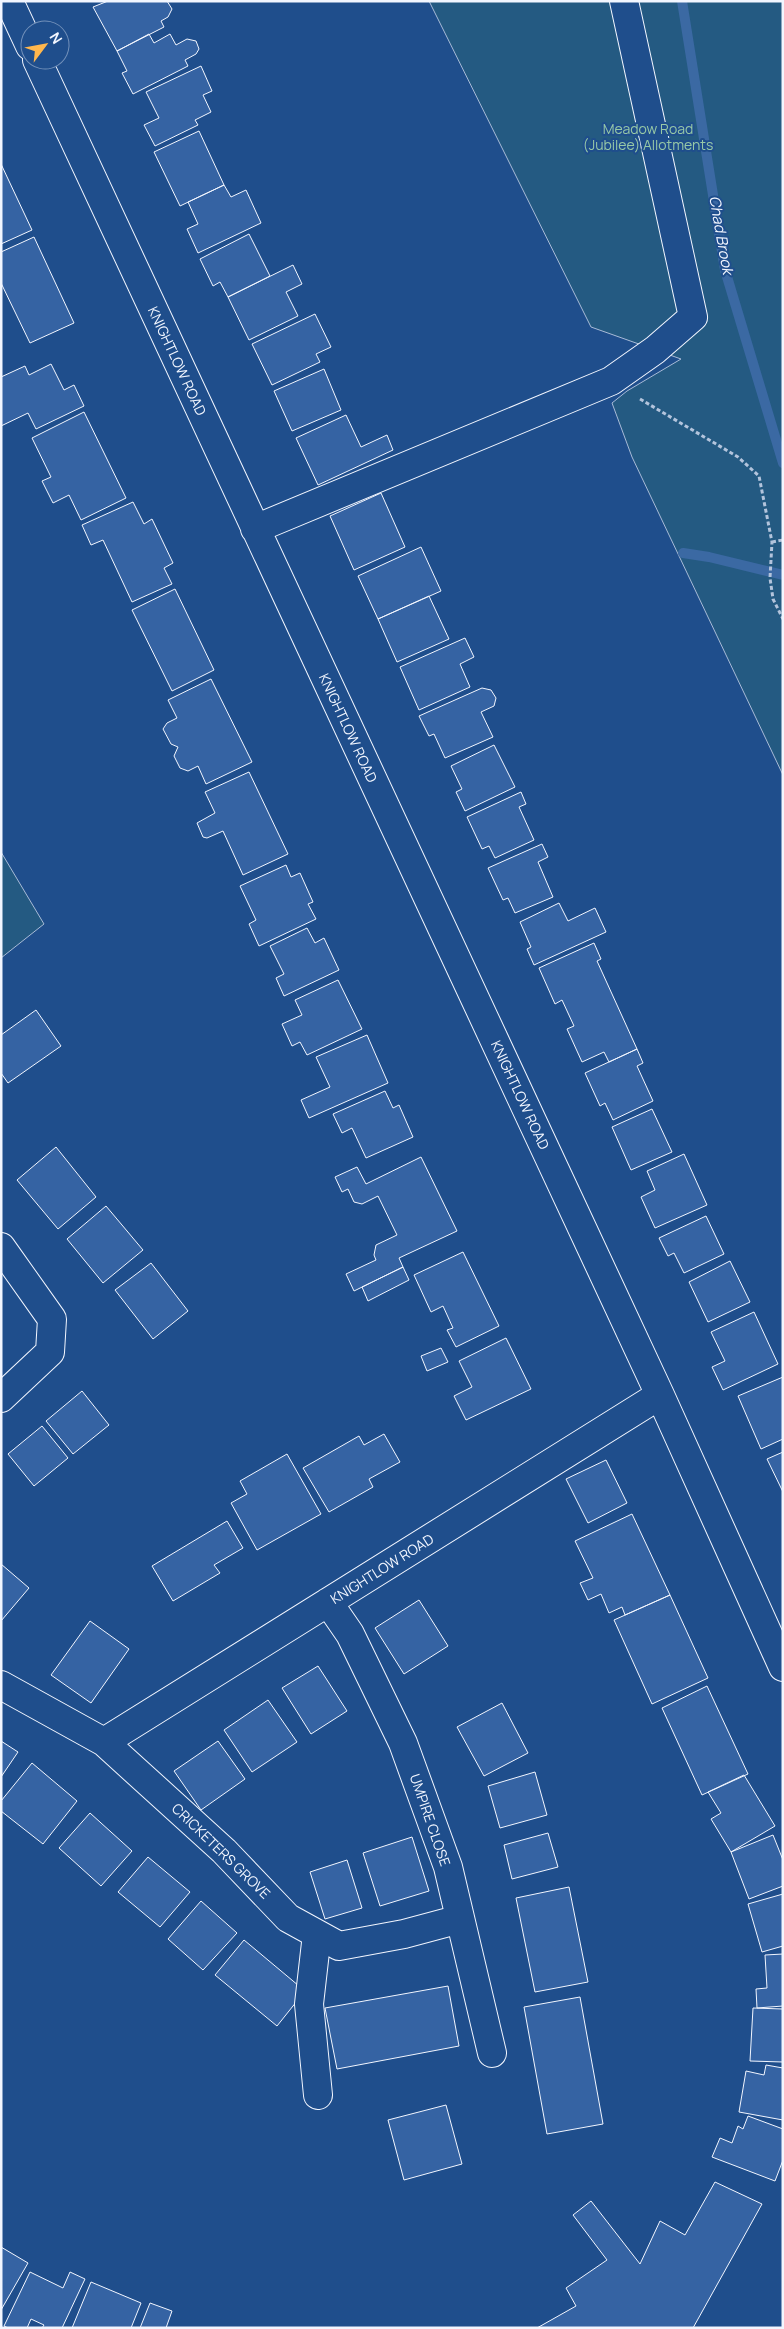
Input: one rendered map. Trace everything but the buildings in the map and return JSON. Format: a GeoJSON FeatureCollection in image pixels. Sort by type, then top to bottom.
{"type":"FeatureCollection","features":[{"type":"Feature","properties":{"kind":"street"},"geometry":{"type":"LineString","coordinates":[[9,1],[20,25]]}},
{"type":"Feature","properties":{"kind":"street"},"geometry":{"type":"LineString","coordinates":[[255,529],[611,381],[655,350],[693,317],[624,1]]}},
{"type":"Feature","properties":{"kind":"street","name":"KNIGHTLOW ROAD"},"geometry":{"type":"LineString","coordinates":[[42,70],[660,1395],[783,1667]]}},
{"type":"Feature","properties":{"kind":"street"},"geometry":{"type":"LineString","coordinates":[[1,1247],[52,1319],[50,1352],[1,1398]]}},
{"type":"Feature","properties":{"kind":"street","name":"KNIGHTLOW ROAD"},"geometry":{"type":"LineString","coordinates":[[104,1742],[660,1395]]}},
{"type":"Feature","properties":{"kind":"street","name":"UMPIRE CLOSE"},"geometry":{"type":"LineString","coordinates":[[328,1602],[350,1634],[404,1743],[448,1867],[492,2053]]}},
{"type":"Feature","properties":{"kind":"street","name":"CRICKETERS GROVE"},"geometry":{"type":"LineString","coordinates":[[1,1685],[104,1742],[224,1851],[288,1918],[339,1946],[404,1934],[460,1920]]}},
{"type":"Feature","properties":{"kind":"street"},"geometry":{"type":"LineString","coordinates":[[318,1934],[310,2004],[318,2095]]}},
{"type":"Feature","properties":{"kind":"path"},"geometry":{"type":"LineString","coordinates":[[611,381],[738,457],[759,476],[772,542],[770,578],[773,599],[783,620]]}},
{"type":"Feature","properties":{"kind":"path"},"geometry":{"type":"LineString","coordinates":[[772,542],[783,540]]}},
{"type":"Feature","properties":{"kind":"green space","name":"Meadow Road (Jubilee) Allotments"},"geometry":{"type":"Polygon","coordinates":[[[429,1],[783,1],[783,775],[632,457],[612,403],[627,391],[681,359],[591,327],[429,1]]]}},
{"type":"Feature","properties":{"kind":"green space"},"geometry":{"type":"Polygon","coordinates":[[[1,852],[44,924],[1,958],[1,852]]]}},
{"type":"Feature","properties":{"kind":"waterway","name":"Chad Brook"},"geometry":{"type":"LineString","coordinates":[[682,1],[725,270],[783,463]]}},
{"type":"Feature","properties":{"kind":"waterway"},"geometry":{"type":"LineString","coordinates":[[683,553],[709,557],[783,575]]}}]}
